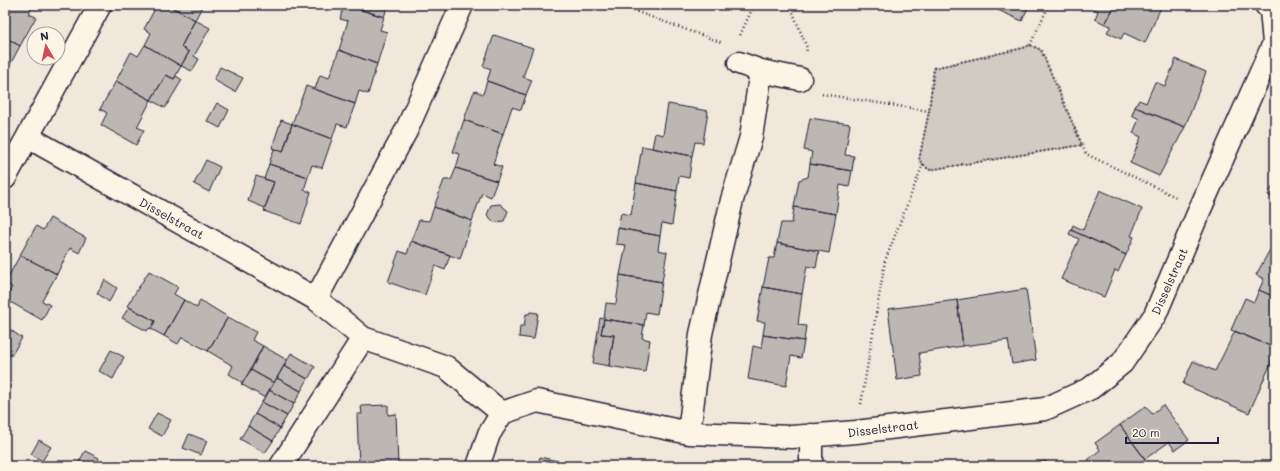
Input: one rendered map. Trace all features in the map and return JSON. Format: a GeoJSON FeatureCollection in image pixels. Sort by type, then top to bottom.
{"type":"FeatureCollection","features":[{"type":"Feature","properties":{"kind":"street"},"geometry":{"type":"LineString","coordinates":[[5,178],[100,5]]}},
{"type":"Feature","properties":{"kind":"street"},"geometry":{"type":"LineString","coordinates":[[316,299],[406,131],[462,5]]}},
{"type":"Feature","properties":{"kind":"street","name":"Disselstraat"},"geometry":{"type":"LineString","coordinates":[[28,137],[316,299],[363,338],[446,367],[502,413],[537,401],[689,433],[792,437],[856,432],[1045,408],[1091,388],[1122,362],[1155,314],[1200,208],[1274,43],[1271,10],[1266,5]]}},
{"type":"Feature","properties":{"kind":"street"},"geometry":{"type":"LineString","coordinates":[[737,55],[761,71],[800,79]]}},
{"type":"Feature","properties":{"kind":"street"},"geometry":{"type":"LineString","coordinates":[[689,433],[701,334],[732,200],[751,137],[761,71]]}},
{"type":"Feature","properties":{"kind":"street"},"geometry":{"type":"LineString","coordinates":[[281,466],[363,338]]}},
{"type":"Feature","properties":{"kind":"street"},"geometry":{"type":"LineString","coordinates":[[478,466],[489,434],[502,413]]}},
{"type":"Feature","properties":{"kind":"street"},"geometry":{"type":"LineString","coordinates":[[811,466],[812,435]]}},
{"type":"Feature","properties":{"kind":"path"},"geometry":{"type":"LineString","coordinates":[[618,5],[737,55],[754,5]]}},
{"type":"Feature","properties":{"kind":"path"},"geometry":{"type":"LineString","coordinates":[[790,5],[807,48],[800,79],[805,91],[929,111]]}},
{"type":"Feature","properties":{"kind":"path"},"geometry":{"type":"LineString","coordinates":[[1049,5],[1030,45],[1023,48],[934,68],[929,111],[919,160],[929,170],[1082,145]]}},
{"type":"Feature","properties":{"kind":"path"},"geometry":{"type":"LineString","coordinates":[[1030,45],[1041,50],[1086,154],[1200,208]]}},
{"type":"Feature","properties":{"kind":"path"},"geometry":{"type":"LineString","coordinates":[[856,432],[885,261],[923,164]]}},
{"type":"Feature","properties":{"kind":"shaded area"},"geometry":{"type":"Polygon","coordinates":[[[1030,45],[1041,50],[1082,145],[929,170],[919,160],[929,111],[934,68],[1023,48],[1030,45]]]}},
{"type":"Feature","properties":{"kind":"building"},"geometry":{"type":"Polygon","coordinates":[[[5,5],[33,5],[29,14],[36,17],[31,26],[26,26],[26,35],[20,46],[5,37],[5,5]]]}},
{"type":"Feature","properties":{"kind":"building"},"geometry":{"type":"Polygon","coordinates":[[[157,5],[168,5],[195,20],[181,47],[189,52],[181,66],[145,45],[151,33],[144,29],[157,5]]]}},
{"type":"Feature","properties":{"kind":"building"},"geometry":{"type":"Polygon","coordinates":[[[168,5],[203,5],[195,20],[168,5]]]}},
{"type":"Feature","properties":{"kind":"building"},"geometry":{"type":"Polygon","coordinates":[[[344,5],[384,17],[380,30],[387,32],[377,64],[339,50],[348,21],[340,19],[344,5]]]}},
{"type":"Feature","properties":{"kind":"building"},"geometry":{"type":"Polygon","coordinates":[[[348,5],[388,5],[384,17],[348,5]]]}},
{"type":"Feature","properties":{"kind":"building"},"geometry":{"type":"Polygon","coordinates":[[[987,5],[1029,5],[1022,21],[987,5]]]}},
{"type":"Feature","properties":{"kind":"building"},"geometry":{"type":"Polygon","coordinates":[[[1086,5],[1115,5],[1105,24],[1095,19],[1098,11],[1086,5]]]}},
{"type":"Feature","properties":{"kind":"building"},"geometry":{"type":"Polygon","coordinates":[[[1115,5],[1162,5],[1145,43],[1124,33],[1121,39],[1107,32],[1111,26],[1105,24],[1115,5]]]}},
{"type":"Feature","properties":{"kind":"building"},"geometry":{"type":"Polygon","coordinates":[[[195,20],[210,28],[194,56],[199,59],[192,71],[181,66],[189,52],[181,47],[195,20]]]}},
{"type":"Feature","properties":{"kind":"building"},"geometry":{"type":"Polygon","coordinates":[[[494,35],[533,48],[523,77],[532,80],[526,95],[487,81],[491,69],[483,66],[494,35]]]}},
{"type":"Feature","properties":{"kind":"building"},"geometry":{"type":"Polygon","coordinates":[[[5,37],[20,46],[5,74],[5,37]]]}},
{"type":"Feature","properties":{"kind":"building"},"geometry":{"type":"Polygon","coordinates":[[[145,45],[181,66],[174,79],[166,75],[151,100],[116,81],[131,52],[138,56],[145,45]]]}},
{"type":"Feature","properties":{"kind":"building"},"geometry":{"type":"Polygon","coordinates":[[[339,50],[377,64],[368,94],[359,91],[355,104],[315,89],[320,75],[329,78],[339,50]]]}},
{"type":"Feature","properties":{"kind":"building"},"geometry":{"type":"Polygon","coordinates":[[[1176,59],[1206,72],[1185,127],[1135,107],[1139,100],[1146,103],[1155,82],[1165,86],[1176,59]]]}},
{"type":"Feature","properties":{"kind":"building"},"geometry":{"type":"Polygon","coordinates":[[[220,67],[243,78],[235,92],[214,80],[220,67]]]}},
{"type":"Feature","properties":{"kind":"building"},"geometry":{"type":"Polygon","coordinates":[[[166,75],[174,79],[176,76],[182,80],[165,108],[151,100],[166,75]]]}},
{"type":"Feature","properties":{"kind":"building"},"geometry":{"type":"Polygon","coordinates":[[[116,81],[151,100],[137,127],[144,130],[136,145],[101,125],[107,113],[100,109],[116,81]]]}},
{"type":"Feature","properties":{"kind":"building"},"geometry":{"type":"Polygon","coordinates":[[[487,81],[526,95],[521,110],[512,107],[503,134],[464,120],[473,94],[475,91],[483,94],[487,81]]]}},
{"type":"Feature","properties":{"kind":"building"},"geometry":{"type":"Polygon","coordinates":[[[306,86],[355,104],[347,127],[337,124],[332,139],[292,124],[306,86]]]}},
{"type":"Feature","properties":{"kind":"building"},"geometry":{"type":"Polygon","coordinates":[[[217,103],[229,110],[220,128],[207,121],[217,103]]]}},
{"type":"Feature","properties":{"kind":"building"},"geometry":{"type":"Polygon","coordinates":[[[668,104],[708,111],[703,143],[695,142],[692,156],[652,148],[655,133],[663,135],[668,104]]]}},
{"type":"Feature","properties":{"kind":"building"},"geometry":{"type":"Polygon","coordinates":[[[1135,107],[1185,127],[1159,176],[1130,163],[1141,137],[1133,133],[1139,119],[1132,115],[1135,107]]]}},
{"type":"Feature","properties":{"kind":"building"},"geometry":{"type":"Polygon","coordinates":[[[810,118],[850,124],[845,155],[854,156],[852,171],[810,164],[812,152],[804,150],[810,118]]]}},
{"type":"Feature","properties":{"kind":"building"},"geometry":{"type":"Polygon","coordinates":[[[281,120],[292,124],[283,152],[272,148],[281,120]]]}},
{"type":"Feature","properties":{"kind":"building"},"geometry":{"type":"Polygon","coordinates":[[[464,120],[503,134],[493,164],[502,167],[497,181],[456,168],[460,154],[453,152],[464,120]]]}},
{"type":"Feature","properties":{"kind":"building"},"geometry":{"type":"Polygon","coordinates":[[[292,124],[332,139],[322,168],[312,165],[308,177],[269,164],[274,149],[283,152],[292,124]]]}},
{"type":"Feature","properties":{"kind":"building"},"geometry":{"type":"Polygon","coordinates":[[[642,146],[692,156],[689,178],[679,176],[677,191],[636,183],[642,146]]]}},
{"type":"Feature","properties":{"kind":"building"},"geometry":{"type":"Polygon","coordinates":[[[206,160],[220,167],[209,192],[194,184],[206,160]]]}},
{"type":"Feature","properties":{"kind":"building"},"geometry":{"type":"Polygon","coordinates":[[[269,164],[308,177],[304,190],[311,192],[301,224],[264,211],[274,182],[264,179],[269,164]]]}},
{"type":"Feature","properties":{"kind":"building"},"geometry":{"type":"Polygon","coordinates":[[[810,164],[852,171],[849,187],[840,185],[836,214],[794,207],[799,180],[808,177],[810,164]]]}},
{"type":"Feature","properties":{"kind":"building"},"geometry":{"type":"Polygon","coordinates":[[[456,168],[497,181],[491,197],[482,193],[472,221],[434,207],[444,180],[451,180],[456,168]]]}},
{"type":"Feature","properties":{"kind":"building"},"geometry":{"type":"Polygon","coordinates":[[[256,176],[274,182],[265,208],[248,201],[256,176]]]}},
{"type":"Feature","properties":{"kind":"building"},"geometry":{"type":"Polygon","coordinates":[[[1275,182],[1275,198],[1268,195],[1275,182]]]}},
{"type":"Feature","properties":{"kind":"building"},"geometry":{"type":"Polygon","coordinates":[[[636,183],[677,191],[672,225],[662,223],[660,236],[618,228],[621,213],[631,215],[636,183]]]}},
{"type":"Feature","properties":{"kind":"building"},"geometry":{"type":"Polygon","coordinates":[[[1100,190],[1142,209],[1131,236],[1134,237],[1126,255],[1071,230],[1073,225],[1083,230],[1100,190]]]}},
{"type":"Feature","properties":{"kind":"building"},"geometry":{"type":"Polygon","coordinates":[[[500,204],[508,211],[504,221],[494,222],[487,215],[491,205],[500,204]]]}},
{"type":"Feature","properties":{"kind":"building"},"geometry":{"type":"Polygon","coordinates":[[[434,207],[472,221],[460,259],[411,241],[419,220],[429,221],[434,207]]]}},
{"type":"Feature","properties":{"kind":"building"},"geometry":{"type":"Polygon","coordinates":[[[794,207],[836,214],[829,253],[777,243],[781,223],[792,223],[794,207]]]}},
{"type":"Feature","properties":{"kind":"building"},"geometry":{"type":"Polygon","coordinates":[[[50,218],[86,238],[79,253],[70,248],[57,274],[20,255],[36,226],[43,230],[50,218]]]}},
{"type":"Feature","properties":{"kind":"building"},"geometry":{"type":"Polygon","coordinates":[[[618,228],[660,236],[658,250],[667,252],[662,282],[620,275],[626,245],[616,244],[618,228]]]}},
{"type":"Feature","properties":{"kind":"building"},"geometry":{"type":"Polygon","coordinates":[[[1071,230],[1126,255],[1118,272],[1115,270],[1104,297],[1061,279],[1079,239],[1069,234],[1071,230]]]}},
{"type":"Feature","properties":{"kind":"building"},"geometry":{"type":"Polygon","coordinates":[[[411,241],[450,255],[445,270],[435,266],[425,295],[388,282],[399,251],[407,254],[411,241]]]}},
{"type":"Feature","properties":{"kind":"building"},"geometry":{"type":"Polygon","coordinates":[[[777,243],[819,251],[816,268],[807,266],[802,294],[763,287],[769,258],[774,258],[777,243]]]}},
{"type":"Feature","properties":{"kind":"building"},"geometry":{"type":"Polygon","coordinates":[[[1272,246],[1275,248],[1275,297],[1259,290],[1264,279],[1256,275],[1272,246]]]}},
{"type":"Feature","properties":{"kind":"building"},"geometry":{"type":"Polygon","coordinates":[[[20,255],[57,274],[42,301],[50,305],[42,320],[5,299],[12,287],[5,283],[20,255]]]}},
{"type":"Feature","properties":{"kind":"building"},"geometry":{"type":"Polygon","coordinates":[[[149,271],[178,287],[174,294],[184,300],[164,336],[151,329],[155,321],[127,306],[149,271]]]}},
{"type":"Feature","properties":{"kind":"building"},"geometry":{"type":"Polygon","coordinates":[[[620,275],[662,282],[657,314],[646,312],[644,325],[604,319],[606,303],[616,304],[620,275]]]}},
{"type":"Feature","properties":{"kind":"building"},"geometry":{"type":"Polygon","coordinates":[[[105,280],[117,288],[109,302],[97,293],[105,280]]]}},
{"type":"Feature","properties":{"kind":"building"},"geometry":{"type":"Polygon","coordinates":[[[763,287],[802,294],[798,325],[806,326],[804,341],[763,335],[765,322],[757,321],[763,287]]]}},
{"type":"Feature","properties":{"kind":"building"},"geometry":{"type":"Polygon","coordinates":[[[1026,289],[1036,360],[1012,364],[1008,340],[963,346],[957,300],[1026,289]]]}},
{"type":"Feature","properties":{"kind":"building"},"geometry":{"type":"Polygon","coordinates":[[[1259,290],[1275,297],[1275,335],[1270,346],[1231,330],[1245,298],[1254,302],[1259,290]]]}},
{"type":"Feature","properties":{"kind":"building"},"geometry":{"type":"Polygon","coordinates":[[[184,300],[197,308],[200,300],[228,317],[208,351],[182,337],[178,344],[164,336],[184,300]]]}},
{"type":"Feature","properties":{"kind":"building"},"geometry":{"type":"Polygon","coordinates":[[[957,300],[963,346],[919,353],[922,376],[897,380],[888,309],[957,300]]]}},
{"type":"Feature","properties":{"kind":"building"},"geometry":{"type":"Polygon","coordinates":[[[129,307],[155,321],[151,329],[149,328],[147,331],[122,318],[129,307]]]}},
{"type":"Feature","properties":{"kind":"building"},"geometry":{"type":"Polygon","coordinates":[[[530,312],[538,313],[534,339],[519,337],[520,326],[524,326],[526,314],[529,314],[530,312]]]}},
{"type":"Feature","properties":{"kind":"building"},"geometry":{"type":"Polygon","coordinates":[[[228,317],[256,332],[252,340],[263,346],[243,383],[229,374],[233,366],[208,351],[228,317]]]}},
{"type":"Feature","properties":{"kind":"building"},"geometry":{"type":"Polygon","coordinates":[[[600,318],[604,319],[601,334],[614,335],[609,366],[593,363],[600,318]]]}},
{"type":"Feature","properties":{"kind":"building"},"geometry":{"type":"Polygon","coordinates":[[[604,319],[644,325],[642,338],[650,340],[645,372],[609,366],[614,335],[601,334],[604,319]]]}},
{"type":"Feature","properties":{"kind":"building"},"geometry":{"type":"Polygon","coordinates":[[[5,326],[22,338],[11,356],[5,352],[5,326]]]}},
{"type":"Feature","properties":{"kind":"building"},"geometry":{"type":"Polygon","coordinates":[[[1235,331],[1275,348],[1275,354],[1249,413],[1183,384],[1193,361],[1215,371],[1235,331]]]}},
{"type":"Feature","properties":{"kind":"building"},"geometry":{"type":"Polygon","coordinates":[[[763,335],[804,341],[801,358],[791,356],[786,386],[748,379],[753,346],[761,348],[763,335]]]}},
{"type":"Feature","properties":{"kind":"building"},"geometry":{"type":"Polygon","coordinates":[[[263,346],[287,360],[274,383],[251,370],[263,346]]]}},
{"type":"Feature","properties":{"kind":"building"},"geometry":{"type":"Polygon","coordinates":[[[111,350],[124,357],[113,379],[99,371],[111,350]]]}},
{"type":"Feature","properties":{"kind":"building"},"geometry":{"type":"Polygon","coordinates":[[[291,353],[315,367],[308,379],[284,366],[291,353]]]}},
{"type":"Feature","properties":{"kind":"building"},"geometry":{"type":"Polygon","coordinates":[[[284,366],[308,379],[301,391],[277,378],[284,366]]]}},
{"type":"Feature","properties":{"kind":"building"},"geometry":{"type":"Polygon","coordinates":[[[251,370],[274,383],[265,398],[241,384],[251,370]]]}},
{"type":"Feature","properties":{"kind":"building"},"geometry":{"type":"Polygon","coordinates":[[[277,378],[301,391],[294,404],[269,390],[277,378]]]}},
{"type":"Feature","properties":{"kind":"building"},"geometry":{"type":"Polygon","coordinates":[[[269,390],[294,404],[287,416],[262,402],[269,390]]]}},
{"type":"Feature","properties":{"kind":"building"},"geometry":{"type":"Polygon","coordinates":[[[262,402],[287,416],[280,428],[255,414],[262,402]]]}},
{"type":"Feature","properties":{"kind":"building"},"geometry":{"type":"Polygon","coordinates":[[[388,405],[388,415],[396,414],[398,466],[359,466],[357,414],[362,414],[361,406],[388,405]]]}},
{"type":"Feature","properties":{"kind":"building"},"geometry":{"type":"Polygon","coordinates":[[[1163,405],[1189,440],[1175,450],[1169,442],[1145,459],[1120,425],[1146,406],[1152,414],[1163,405]]]}},
{"type":"Feature","properties":{"kind":"building"},"geometry":{"type":"Polygon","coordinates":[[[157,413],[171,420],[162,436],[148,429],[157,413]]]}},
{"type":"Feature","properties":{"kind":"building"},"geometry":{"type":"Polygon","coordinates":[[[255,414],[280,428],[273,441],[248,426],[255,414]]]}},
{"type":"Feature","properties":{"kind":"building"},"geometry":{"type":"Polygon","coordinates":[[[1120,425],[1145,459],[1136,466],[1093,466],[1088,460],[1100,450],[1095,443],[1120,425]]]}},
{"type":"Feature","properties":{"kind":"building"},"geometry":{"type":"Polygon","coordinates":[[[248,426],[273,441],[265,453],[240,439],[248,426]]]}},
{"type":"Feature","properties":{"kind":"building"},"geometry":{"type":"Polygon","coordinates":[[[189,434],[207,441],[201,455],[183,448],[189,434]]]}},
{"type":"Feature","properties":{"kind":"building"},"geometry":{"type":"Polygon","coordinates":[[[39,440],[51,447],[42,461],[31,454],[39,440]]]}},
{"type":"Feature","properties":{"kind":"building"},"geometry":{"type":"Polygon","coordinates":[[[85,451],[99,458],[95,466],[77,466],[85,451]]]}},
{"type":"Feature","properties":{"kind":"building"},"geometry":{"type":"Polygon","coordinates":[[[540,457],[579,466],[538,466],[540,457]]]}},
{"type":"Feature","properties":{"kind":"building"},"geometry":{"type":"Polygon","coordinates":[[[1046,461],[1047,466],[1020,466],[1046,461]]]}}]}
